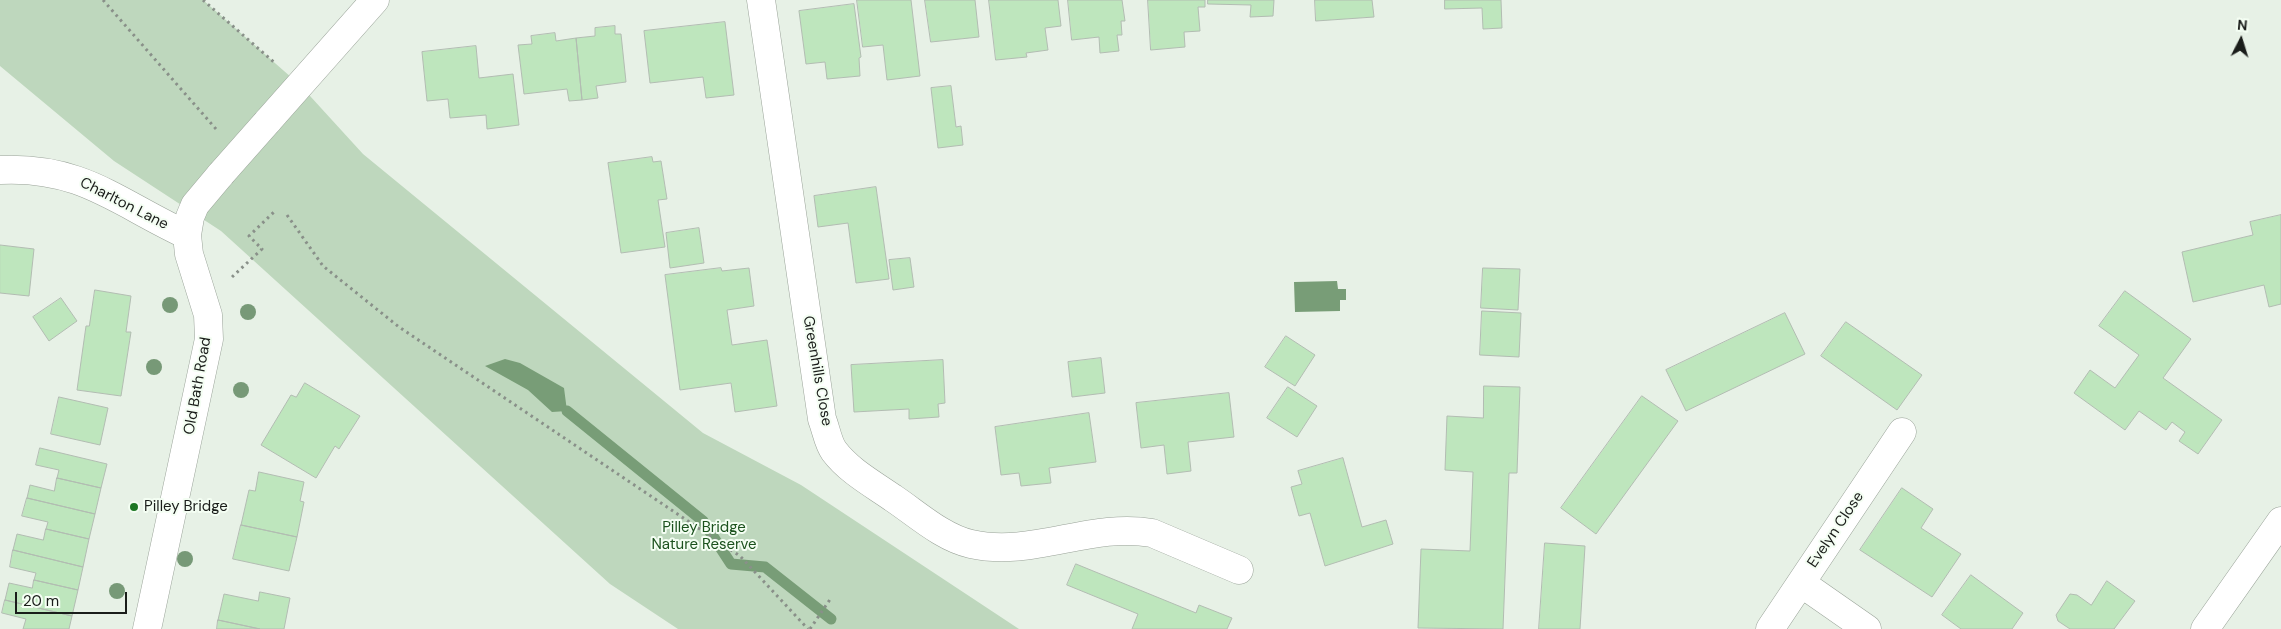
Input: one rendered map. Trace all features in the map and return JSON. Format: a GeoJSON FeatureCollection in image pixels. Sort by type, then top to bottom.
{"type":"FeatureCollection","features":[{"type":"Feature","properties":{"kind":"street","name":"Old Bath Road"},"geometry":{"type":"LineString","coordinates":[[147,629],[209,340],[208,315],[189,254],[187,235],[190,217],[195,205],[221,174],[375,0]]}},
{"type":"Feature","properties":{"kind":"street","name":"Greenhills Close"},"geometry":{"type":"LineString","coordinates":[[761,0],[822,419],[833,450],[856,473],[948,535],[970,544],[1018,547],[1115,531],[1139,531],[1152,533],[1239,570]]}},
{"type":"Feature","properties":{"kind":"street","name":"Charlton Lane"},"geometry":{"type":"LineString","coordinates":[[0,170],[24,169],[44,171],[84,182],[113,195],[162,224],[187,235]]}},
{"type":"Feature","properties":{"kind":"street","name":"Evelyn Close"},"geometry":{"type":"LineString","coordinates":[[1770,629],[1902,432]]}},
{"type":"Feature","properties":{"kind":"street"},"geometry":{"type":"LineString","coordinates":[[2205,629],[2281,521]]}},
{"type":"Feature","properties":{"kind":"street"},"geometry":{"type":"LineString","coordinates":[[1801,583],[1867,629]]}},
{"type":"Feature","properties":{"kind":"path"},"geometry":{"type":"LineString","coordinates":[[103,0],[219,132]]}},
{"type":"Feature","properties":{"kind":"path"},"geometry":{"type":"LineString","coordinates":[[203,0],[300,85]]}},
{"type":"Feature","properties":{"kind":"path"},"geometry":{"type":"LineString","coordinates":[[227,282],[262,249],[249,236],[275,211]]}},
{"type":"Feature","properties":{"kind":"path"},"geometry":{"type":"LineString","coordinates":[[286,215],[323,266],[399,326],[740,556],[809,629],[831,598]]}},
{"type":"Feature","properties":{"kind":"green space","name":"Pilley Bridge Nature Reserve"},"geometry":{"type":"Polygon","coordinates":[[[0,0],[203,0],[300,85],[363,154],[703,433],[801,485],[1019,629],[678,629],[610,584],[221,231],[114,161],[0,66],[0,0]]]}},
{"type":"Feature","properties":{"kind":"shaded area"},"geometry":{"type":"Polygon","coordinates":[[[1337,281],[1338,289],[1346,289],[1346,300],[1340,300],[1340,311],[1295,312],[1294,282],[1337,281]]]}},
{"type":"Feature","properties":{"kind":"shaded area"},"geometry":{"type":"Polygon","coordinates":[[[505,359],[520,363],[564,388],[567,411],[552,412],[528,390],[485,366],[505,359]]]}},
{"type":"Feature","properties":{"kind":"building"},"geometry":{"type":"Polygon","coordinates":[[[857,0],[911,0],[920,76],[887,80],[883,45],[863,47],[857,0]]]}},
{"type":"Feature","properties":{"kind":"building"},"geometry":{"type":"Polygon","coordinates":[[[925,0],[975,0],[979,37],[931,42],[925,0]]]}},
{"type":"Feature","properties":{"kind":"building"},"geometry":{"type":"Polygon","coordinates":[[[989,0],[1058,0],[1061,26],[1045,28],[1048,50],[1026,53],[1027,57],[996,60],[989,0]]]}},
{"type":"Feature","properties":{"kind":"building"},"geometry":{"type":"Polygon","coordinates":[[[1068,0],[1122,0],[1125,21],[1121,21],[1122,35],[1117,35],[1119,51],[1100,53],[1099,37],[1072,40],[1068,0]]]}},
{"type":"Feature","properties":{"kind":"building"},"geometry":{"type":"Polygon","coordinates":[[[1148,0],[1205,0],[1205,7],[1198,7],[1200,31],[1184,32],[1185,47],[1151,50],[1148,0]]]}},
{"type":"Feature","properties":{"kind":"building"},"geometry":{"type":"Polygon","coordinates":[[[1208,0],[1274,0],[1273,16],[1250,17],[1251,5],[1208,4],[1208,0]]]}},
{"type":"Feature","properties":{"kind":"building"},"geometry":{"type":"Polygon","coordinates":[[[1315,0],[1372,0],[1374,17],[1316,21],[1315,0]]]}},
{"type":"Feature","properties":{"kind":"building"},"geometry":{"type":"Polygon","coordinates":[[[1445,0],[1501,0],[1502,28],[1483,29],[1482,8],[1445,9],[1445,0]]]}},
{"type":"Feature","properties":{"kind":"building"},"geometry":{"type":"Polygon","coordinates":[[[854,4],[861,57],[859,58],[860,76],[827,79],[825,62],[806,64],[799,11],[854,4]]]}},
{"type":"Feature","properties":{"kind":"building"},"geometry":{"type":"Polygon","coordinates":[[[725,22],[734,95],[706,98],[703,77],[650,83],[644,31],[725,22]]]}},
{"type":"Feature","properties":{"kind":"building"},"geometry":{"type":"Polygon","coordinates":[[[615,26],[615,34],[621,34],[626,82],[596,86],[598,98],[582,100],[576,38],[595,36],[595,28],[615,26]]]}},
{"type":"Feature","properties":{"kind":"building"},"geometry":{"type":"Polygon","coordinates":[[[555,33],[556,41],[576,38],[582,100],[569,101],[567,89],[524,94],[518,45],[532,44],[531,36],[555,33]]]}},
{"type":"Feature","properties":{"kind":"building"},"geometry":{"type":"Polygon","coordinates":[[[476,46],[479,78],[513,74],[519,125],[487,129],[486,115],[450,118],[448,99],[427,101],[422,52],[476,46]]]}},
{"type":"Feature","properties":{"kind":"building"},"geometry":{"type":"Polygon","coordinates":[[[951,86],[956,127],[961,126],[963,145],[938,148],[931,88],[951,86]]]}},
{"type":"Feature","properties":{"kind":"building"},"geometry":{"type":"Polygon","coordinates":[[[652,157],[653,162],[661,161],[667,199],[658,200],[665,247],[621,253],[608,163],[652,157]]]}},
{"type":"Feature","properties":{"kind":"building"},"geometry":{"type":"Polygon","coordinates":[[[876,187],[889,279],[856,283],[848,223],[818,227],[814,196],[876,187]]]}},
{"type":"Feature","properties":{"kind":"building"},"geometry":{"type":"Polygon","coordinates":[[[2281,215],[2281,304],[2269,307],[2264,285],[2193,302],[2182,252],[2253,235],[2250,222],[2281,215]]]}},
{"type":"Feature","properties":{"kind":"building"},"geometry":{"type":"Polygon","coordinates":[[[699,228],[704,263],[670,268],[666,233],[699,228]]]}},
{"type":"Feature","properties":{"kind":"building"},"geometry":{"type":"Polygon","coordinates":[[[0,245],[34,249],[29,296],[0,293],[0,245]]]}},
{"type":"Feature","properties":{"kind":"building"},"geometry":{"type":"Polygon","coordinates":[[[910,258],[914,287],[893,290],[889,260],[910,258]]]}},
{"type":"Feature","properties":{"kind":"building"},"geometry":{"type":"Polygon","coordinates":[[[721,268],[722,271],[749,268],[754,306],[727,310],[732,345],[767,340],[777,406],[735,412],[731,383],[680,390],[665,275],[721,268]]]}},
{"type":"Feature","properties":{"kind":"building"},"geometry":{"type":"Polygon","coordinates":[[[1483,268],[1520,269],[1518,310],[1481,308],[1483,268]]]}},
{"type":"Feature","properties":{"kind":"building"},"geometry":{"type":"Polygon","coordinates":[[[95,290],[131,296],[126,332],[131,332],[121,396],[77,390],[86,326],[89,326],[95,290]]]}},
{"type":"Feature","properties":{"kind":"building"},"geometry":{"type":"Polygon","coordinates":[[[2125,291],[2191,339],[2163,378],[2222,420],[2198,454],[2179,441],[2185,432],[2172,422],[2166,430],[2139,411],[2125,430],[2074,393],[2090,370],[2115,388],[2139,355],[2099,326],[2125,291]]]}},
{"type":"Feature","properties":{"kind":"building"},"geometry":{"type":"Polygon","coordinates":[[[61,298],[77,321],[49,341],[33,317],[61,298]]]}},
{"type":"Feature","properties":{"kind":"building"},"geometry":{"type":"Polygon","coordinates":[[[1482,311],[1521,313],[1519,357],[1480,355],[1482,311]]]}},
{"type":"Feature","properties":{"kind":"building"},"geometry":{"type":"Polygon","coordinates":[[[1785,313],[1805,354],[1686,411],[1666,370],[1785,313]]]}},
{"type":"Feature","properties":{"kind":"building"},"geometry":{"type":"Polygon","coordinates":[[[1846,322],[1922,375],[1897,410],[1821,356],[1846,322]]]}},
{"type":"Feature","properties":{"kind":"building"},"geometry":{"type":"Polygon","coordinates":[[[1286,336],[1315,355],[1295,386],[1265,367],[1286,336]]]}},
{"type":"Feature","properties":{"kind":"building"},"geometry":{"type":"Polygon","coordinates":[[[1101,358],[1105,393],[1072,397],[1068,362],[1101,358]]]}},
{"type":"Feature","properties":{"kind":"building"},"geometry":{"type":"Polygon","coordinates":[[[943,360],[945,403],[938,404],[939,417],[909,419],[909,409],[854,412],[851,365],[943,360]]]}},
{"type":"Feature","properties":{"kind":"building"},"geometry":{"type":"Polygon","coordinates":[[[305,383],[360,416],[339,449],[335,446],[316,478],[261,445],[291,395],[296,397],[305,383]]]}},
{"type":"Feature","properties":{"kind":"building"},"geometry":{"type":"Polygon","coordinates":[[[1484,386],[1520,387],[1517,473],[1509,473],[1503,629],[1418,628],[1421,549],[1470,551],[1473,472],[1445,470],[1447,416],[1483,418],[1484,386]]]}},
{"type":"Feature","properties":{"kind":"building"},"geometry":{"type":"Polygon","coordinates":[[[1288,387],[1317,406],[1297,437],[1267,418],[1288,387]]]}},
{"type":"Feature","properties":{"kind":"building"},"geometry":{"type":"Polygon","coordinates":[[[1229,393],[1234,437],[1188,442],[1191,471],[1167,474],[1164,445],[1141,448],[1136,403],[1229,393]]]}},
{"type":"Feature","properties":{"kind":"building"},"geometry":{"type":"Polygon","coordinates":[[[1642,396],[1678,421],[1596,534],[1561,508],[1642,396]]]}},
{"type":"Feature","properties":{"kind":"building"},"geometry":{"type":"Polygon","coordinates":[[[59,397],[108,408],[100,445],[51,434],[59,397]]]}},
{"type":"Feature","properties":{"kind":"building"},"geometry":{"type":"Polygon","coordinates":[[[1089,413],[1096,462],[1049,468],[1051,483],[1021,486],[1019,473],[1001,475],[995,427],[1089,413]]]}},
{"type":"Feature","properties":{"kind":"building"},"geometry":{"type":"Polygon","coordinates":[[[40,448],[107,464],[101,488],[57,478],[59,470],[36,465],[40,448]]]}},
{"type":"Feature","properties":{"kind":"building"},"geometry":{"type":"Polygon","coordinates":[[[1343,458],[1362,527],[1386,520],[1393,544],[1325,566],[1310,513],[1299,516],[1291,487],[1302,484],[1298,471],[1343,458]]]}},
{"type":"Feature","properties":{"kind":"building"},"geometry":{"type":"Polygon","coordinates":[[[259,472],[304,482],[300,501],[304,502],[297,537],[241,525],[249,490],[255,491],[259,472]]]}},
{"type":"Feature","properties":{"kind":"building"},"geometry":{"type":"Polygon","coordinates":[[[57,478],[101,488],[95,514],[27,498],[30,485],[54,491],[57,478]]]}},
{"type":"Feature","properties":{"kind":"building"},"geometry":{"type":"Polygon","coordinates":[[[1902,488],[1933,509],[1921,528],[1961,554],[1932,597],[1860,550],[1902,488]]]}},
{"type":"Feature","properties":{"kind":"building"},"geometry":{"type":"Polygon","coordinates":[[[27,498],[95,514],[89,539],[46,529],[48,522],[22,516],[27,498]]]}},
{"type":"Feature","properties":{"kind":"building"},"geometry":{"type":"Polygon","coordinates":[[[241,525],[297,537],[289,571],[233,559],[241,525]]]}},
{"type":"Feature","properties":{"kind":"building"},"geometry":{"type":"Polygon","coordinates":[[[46,529],[89,539],[83,567],[13,550],[17,534],[43,540],[46,529]]]}},
{"type":"Feature","properties":{"kind":"building"},"geometry":{"type":"Polygon","coordinates":[[[1545,543],[1585,546],[1580,629],[1539,629],[1545,543]]]}},
{"type":"Feature","properties":{"kind":"building"},"geometry":{"type":"Polygon","coordinates":[[[13,550],[83,567],[78,590],[34,580],[36,573],[10,567],[13,550]]]}},
{"type":"Feature","properties":{"kind":"building"},"geometry":{"type":"Polygon","coordinates":[[[1076,564],[1196,613],[1199,605],[1232,618],[1227,629],[1132,629],[1138,614],[1067,585],[1076,564]]]}},
{"type":"Feature","properties":{"kind":"building"},"geometry":{"type":"Polygon","coordinates":[[[1971,575],[2023,613],[2012,629],[1961,629],[1942,615],[1971,575]]]}},
{"type":"Feature","properties":{"kind":"building"},"geometry":{"type":"Polygon","coordinates":[[[34,580],[78,590],[72,616],[5,600],[9,583],[32,588],[34,580]]]}},
{"type":"Feature","properties":{"kind":"building"},"geometry":{"type":"Polygon","coordinates":[[[2107,581],[2135,601],[2114,629],[2070,629],[2058,621],[2056,615],[2070,594],[2077,595],[2091,605],[2107,581]]]}},
{"type":"Feature","properties":{"kind":"building"},"geometry":{"type":"Polygon","coordinates":[[[260,592],[290,598],[284,629],[260,629],[218,620],[224,594],[258,601],[260,592]]]}},
{"type":"Feature","properties":{"kind":"building"},"geometry":{"type":"Polygon","coordinates":[[[5,600],[72,616],[69,629],[23,629],[26,619],[2,613],[5,600]]]}},
{"type":"Feature","properties":{"kind":"building"},"geometry":{"type":"Polygon","coordinates":[[[218,620],[260,629],[217,629],[218,620]]]}},
{"type":"Feature","properties":{"kind":"waterway"},"geometry":{"type":"LineString","coordinates":[[567,411],[703,521],[731,564],[765,567],[831,619]]}},
{"type":"Feature","properties":{"kind":"place","name":"Pilley Bridge"},"geometry":{"type":"Point","coordinates":[134,507]}}]}
